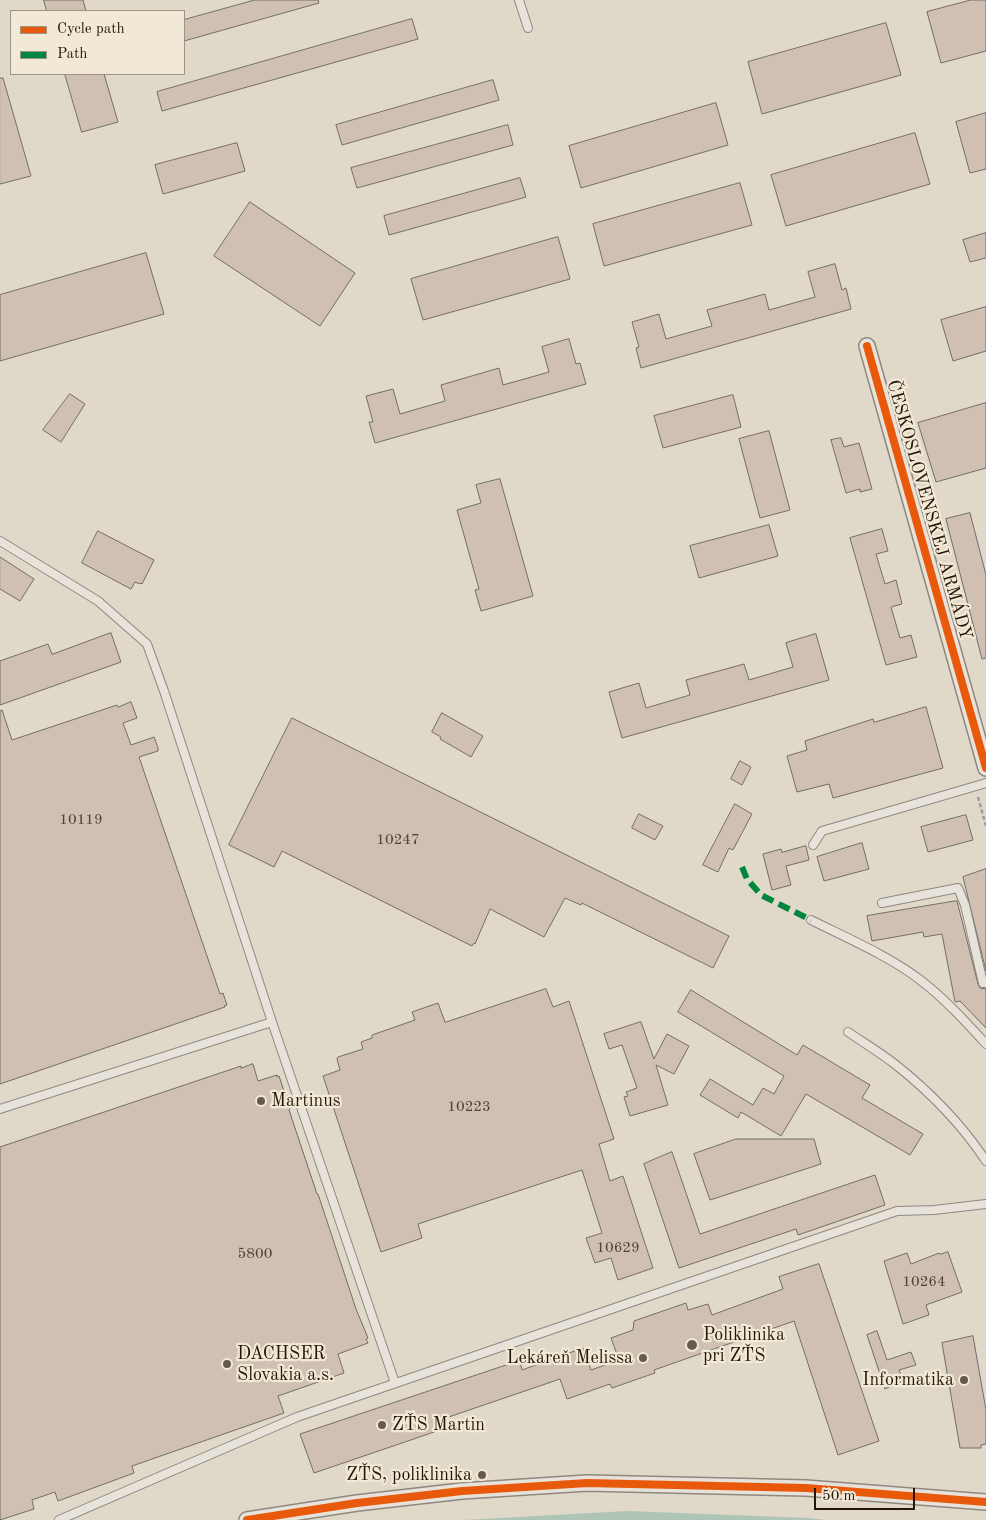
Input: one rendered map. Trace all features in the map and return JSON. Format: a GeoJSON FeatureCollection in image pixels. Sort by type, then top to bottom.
{"type":"FeatureCollection","features":[{"type":"Feature","properties":{"kind":"street","name":"ČESKOSLOVENSKEJ ARMÁDY"},"geometry":{"type":"LineString","coordinates":[[867,346],[986,768]]}},
{"type":"Feature","properties":{"kind":"street"},"geometry":{"type":"LineString","coordinates":[[247,1520],[357,1503],[462,1491],[587,1483],[806,1488],[986,1502]]}},
{"type":"Feature","properties":{"kind":"lane"},"geometry":{"type":"LineString","coordinates":[[519,0],[528,28]]}},
{"type":"Feature","properties":{"kind":"lane"},"geometry":{"type":"LineString","coordinates":[[0,541],[98,601],[147,644],[272,1022],[395,1383]]}},
{"type":"Feature","properties":{"kind":"lane"},"geometry":{"type":"LineString","coordinates":[[813,846],[822,831],[986,783]]}},
{"type":"Feature","properties":{"kind":"lane"},"geometry":{"type":"LineString","coordinates":[[882,903],[958,888],[966,905],[983,983],[986,983]]}},
{"type":"Feature","properties":{"kind":"lane"},"geometry":{"type":"LineString","coordinates":[[811,920],[869,949],[919,979],[960,1015],[986,1044]]}},
{"type":"Feature","properties":{"kind":"lane"},"geometry":{"type":"LineString","coordinates":[[0,1109],[272,1022]]}},
{"type":"Feature","properties":{"kind":"lane"},"geometry":{"type":"LineString","coordinates":[[848,1032],[897,1066],[940,1105],[979,1150],[986,1161]]}},
{"type":"Feature","properties":{"kind":"lane"},"geometry":{"type":"LineString","coordinates":[[58,1520],[297,1417],[896,1212],[986,1204]]}},
{"type":"Feature","properties":{"kind":"path"},"geometry":{"type":"LineString","coordinates":[[975,786],[986,826]]}},
{"type":"Feature","properties":{"kind":"shaded area"},"geometry":{"type":"Polygon","coordinates":[[[627,1511],[808,1518],[826,1520],[464,1520],[627,1511]]]}},
{"type":"Feature","properties":{"kind":"building"},"geometry":{"type":"Polygon","coordinates":[[[44,0],[83,0],[86,10],[47,10],[44,0]]]}},
{"type":"Feature","properties":{"kind":"building"},"geometry":{"type":"Polygon","coordinates":[[[255,0],[318,0],[319,3],[185,41],[185,20],[255,0]]]}},
{"type":"Feature","properties":{"kind":"building"},"geometry":{"type":"Polygon","coordinates":[[[971,0],[986,0],[986,51],[941,63],[927,12],[971,0]]]}},
{"type":"Feature","properties":{"kind":"building"},"geometry":{"type":"Polygon","coordinates":[[[412,19],[418,39],[162,111],[157,92],[412,19]]]}},
{"type":"Feature","properties":{"kind":"building"},"geometry":{"type":"Polygon","coordinates":[[[886,23],[901,75],[762,114],[748,62],[886,23]]]}},
{"type":"Feature","properties":{"kind":"building"},"geometry":{"type":"Polygon","coordinates":[[[65,75],[104,75],[118,122],[82,132],[65,75]]]}},
{"type":"Feature","properties":{"kind":"building"},"geometry":{"type":"Polygon","coordinates":[[[0,78],[3,78],[31,176],[0,184],[0,78]]]}},
{"type":"Feature","properties":{"kind":"building"},"geometry":{"type":"Polygon","coordinates":[[[493,80],[499,100],[342,145],[336,125],[493,80]]]}},
{"type":"Feature","properties":{"kind":"building"},"geometry":{"type":"Polygon","coordinates":[[[716,103],[728,145],[581,188],[569,146],[716,103]]]}},
{"type":"Feature","properties":{"kind":"building"},"geometry":{"type":"Polygon","coordinates":[[[986,113],[986,169],[970,173],[956,122],[986,113]]]}},
{"type":"Feature","properties":{"kind":"building"},"geometry":{"type":"Polygon","coordinates":[[[508,125],[513,145],[357,188],[351,168],[508,125]]]}},
{"type":"Feature","properties":{"kind":"building"},"geometry":{"type":"Polygon","coordinates":[[[915,133],[930,184],[786,226],[771,175],[915,133]]]}},
{"type":"Feature","properties":{"kind":"building"},"geometry":{"type":"Polygon","coordinates":[[[237,143],[245,171],[163,194],[155,165],[237,143]]]}},
{"type":"Feature","properties":{"kind":"building"},"geometry":{"type":"Polygon","coordinates":[[[520,178],[526,197],[389,235],[384,216],[520,178]]]}},
{"type":"Feature","properties":{"kind":"building"},"geometry":{"type":"Polygon","coordinates":[[[740,183],[752,225],[604,266],[593,224],[740,183]]]}},
{"type":"Feature","properties":{"kind":"building"},"geometry":{"type":"Polygon","coordinates":[[[250,202],[355,273],[320,326],[214,256],[250,202]]]}},
{"type":"Feature","properties":{"kind":"building"},"geometry":{"type":"Polygon","coordinates":[[[986,233],[986,258],[970,262],[963,240],[986,233]]]}},
{"type":"Feature","properties":{"kind":"building"},"geometry":{"type":"Polygon","coordinates":[[[558,237],[570,279],[423,320],[411,279],[558,237]]]}},
{"type":"Feature","properties":{"kind":"building"},"geometry":{"type":"Polygon","coordinates":[[[146,253],[164,314],[0,361],[0,295],[146,253]]]}},
{"type":"Feature","properties":{"kind":"building"},"geometry":{"type":"Polygon","coordinates":[[[835,264],[842,290],[846,288],[851,309],[641,368],[636,348],[639,347],[632,322],[659,314],[666,339],[712,326],[707,310],[765,294],[769,310],[815,297],[808,272],[835,264]]]}},
{"type":"Feature","properties":{"kind":"building"},"geometry":{"type":"Polygon","coordinates":[[[986,307],[986,351],[953,361],[941,320],[986,307]]]}},
{"type":"Feature","properties":{"kind":"building"},"geometry":{"type":"Polygon","coordinates":[[[569,339],[576,364],[580,363],[586,384],[375,443],[369,422],[373,422],[366,396],[393,389],[400,414],[445,401],[441,385],[499,368],[503,385],[549,372],[542,347],[569,339]]]}},
{"type":"Feature","properties":{"kind":"building"},"geometry":{"type":"Polygon","coordinates":[[[70,394],[85,404],[61,442],[43,430],[70,394]]]}},
{"type":"Feature","properties":{"kind":"building"},"geometry":{"type":"Polygon","coordinates":[[[733,395],[741,427],[663,448],[654,416],[733,395]]]}},
{"type":"Feature","properties":{"kind":"building"},"geometry":{"type":"Polygon","coordinates":[[[986,403],[986,468],[936,482],[918,423],[986,403]]]}},
{"type":"Feature","properties":{"kind":"building"},"geometry":{"type":"Polygon","coordinates":[[[769,431],[790,510],[760,518],[739,439],[769,431]]]}},
{"type":"Feature","properties":{"kind":"building"},"geometry":{"type":"Polygon","coordinates":[[[841,438],[844,447],[859,443],[872,489],[860,492],[860,489],[846,493],[831,440],[841,438]]]}},
{"type":"Feature","properties":{"kind":"building"},"geometry":{"type":"Polygon","coordinates":[[[500,479],[533,596],[481,611],[475,590],[479,589],[457,510],[481,503],[476,485],[500,479]]]}},
{"type":"Feature","properties":{"kind":"building"},"geometry":{"type":"Polygon","coordinates":[[[970,513],[986,575],[986,658],[982,659],[946,519],[970,513]]]}},
{"type":"Feature","properties":{"kind":"building"},"geometry":{"type":"Polygon","coordinates":[[[769,525],[778,556],[699,578],[690,546],[769,525]]]}},
{"type":"Feature","properties":{"kind":"building"},"geometry":{"type":"Polygon","coordinates":[[[882,529],[888,551],[876,554],[885,584],[896,580],[902,604],[891,607],[900,638],[911,635],[917,657],[886,665],[850,538],[882,529]]]}},
{"type":"Feature","properties":{"kind":"building"},"geometry":{"type":"Polygon","coordinates":[[[98,531],[154,560],[142,584],[135,582],[131,589],[82,563],[98,531]]]}},
{"type":"Feature","properties":{"kind":"building"},"geometry":{"type":"Polygon","coordinates":[[[0,557],[34,579],[20,601],[0,589],[0,557]]]}},
{"type":"Feature","properties":{"kind":"building"},"geometry":{"type":"Polygon","coordinates":[[[111,633],[121,662],[0,705],[0,661],[48,644],[52,654],[111,633]]]}},
{"type":"Feature","properties":{"kind":"building"},"geometry":{"type":"Polygon","coordinates":[[[816,634],[829,680],[622,738],[609,692],[639,683],[646,708],[690,695],[686,680],[744,664],[749,680],[793,667],[786,643],[816,634]]]}},
{"type":"Feature","properties":{"kind":"building"},"geometry":{"type":"Polygon","coordinates":[[[131,702],[137,718],[123,723],[131,745],[154,737],[158,751],[139,757],[220,994],[223,993],[227,1005],[0,1084],[0,711],[2,710],[12,740],[131,702]]]}},
{"type":"Feature","properties":{"kind":"building"},"geometry":{"type":"Polygon","coordinates":[[[926,707],[943,768],[833,798],[829,784],[797,792],[787,756],[807,750],[805,741],[873,719],[874,722],[926,707]]]}},
{"type":"Feature","properties":{"kind":"building"},"geometry":{"type":"Polygon","coordinates":[[[442,713],[483,736],[471,757],[440,739],[441,737],[432,732],[442,713]]]}},
{"type":"Feature","properties":{"kind":"building"},"geometry":{"type":"Polygon","coordinates":[[[292,718],[729,936],[713,968],[582,903],[581,905],[565,898],[544,937],[490,909],[475,944],[472,946],[282,851],[274,867],[229,845],[292,718]]]}},
{"type":"Feature","properties":{"kind":"building"},"geometry":{"type":"Polygon","coordinates":[[[740,761],[751,767],[742,785],[731,779],[740,761]]]}},
{"type":"Feature","properties":{"kind":"building"},"geometry":{"type":"Polygon","coordinates":[[[735,804],[752,814],[733,850],[729,848],[718,872],[703,865],[735,804]]]}},
{"type":"Feature","properties":{"kind":"building"},"geometry":{"type":"Polygon","coordinates":[[[639,814],[663,826],[655,840],[632,828],[639,814]]]}},
{"type":"Feature","properties":{"kind":"building"},"geometry":{"type":"Polygon","coordinates":[[[966,815],[973,840],[928,852],[921,827],[966,815]]]}},
{"type":"Feature","properties":{"kind":"building"},"geometry":{"type":"Polygon","coordinates":[[[862,843],[869,869],[824,881],[817,857],[862,843]]]}},
{"type":"Feature","properties":{"kind":"building"},"geometry":{"type":"Polygon","coordinates":[[[806,846],[809,860],[786,866],[791,885],[772,890],[763,854],[781,849],[782,852],[806,846]]]}},
{"type":"Feature","properties":{"kind":"building"},"geometry":{"type":"Polygon","coordinates":[[[986,869],[986,971],[963,877],[986,869]]]}},
{"type":"Feature","properties":{"kind":"building"},"geometry":{"type":"Polygon","coordinates":[[[957,901],[978,984],[980,988],[986,989],[986,1028],[960,1001],[955,1002],[942,934],[924,937],[923,932],[872,941],[867,916],[957,901]]]}},
{"type":"Feature","properties":{"kind":"building"},"geometry":{"type":"Polygon","coordinates":[[[546,989],[553,1007],[569,1001],[614,1139],[599,1144],[610,1181],[623,1176],[653,1268],[618,1280],[611,1258],[595,1263],[586,1238],[602,1233],[582,1170],[418,1224],[422,1238],[381,1252],[323,1076],[340,1070],[338,1057],[363,1049],[361,1042],[372,1038],[372,1035],[415,1020],[412,1012],[438,1003],[445,1022],[546,989]]]}},
{"type":"Feature","properties":{"kind":"building"},"geometry":{"type":"Polygon","coordinates":[[[691,990],[797,1055],[803,1045],[870,1085],[862,1098],[923,1134],[910,1155],[806,1094],[781,1136],[741,1112],[738,1118],[700,1095],[710,1079],[753,1105],[763,1088],[774,1094],[784,1076],[678,1012],[691,990]]]}},
{"type":"Feature","properties":{"kind":"building"},"geometry":{"type":"Polygon","coordinates":[[[641,1022],[654,1059],[667,1034],[689,1046],[674,1074],[656,1065],[668,1105],[630,1116],[624,1097],[628,1096],[626,1092],[637,1088],[622,1045],[609,1049],[604,1034],[641,1022]]]}},
{"type":"Feature","properties":{"kind":"building"},"geometry":{"type":"Polygon","coordinates":[[[253,1064],[258,1081],[279,1076],[356,1309],[368,1338],[366,1339],[368,1343],[338,1354],[344,1373],[278,1396],[284,1413],[132,1466],[134,1473],[58,1501],[55,1492],[32,1500],[34,1509],[0,1520],[0,1147],[241,1066],[241,1068],[253,1064]]]}},
{"type":"Feature","properties":{"kind":"building"},"geometry":{"type":"Polygon","coordinates":[[[736,1139],[814,1139],[821,1164],[710,1200],[694,1154],[736,1139]]]}},
{"type":"Feature","properties":{"kind":"building"},"geometry":{"type":"Polygon","coordinates":[[[672,1152],[700,1234],[875,1175],[885,1205],[798,1235],[796,1229],[679,1268],[644,1164],[672,1152]]]}},
{"type":"Feature","properties":{"kind":"building"},"geometry":{"type":"Polygon","coordinates":[[[948,1252],[962,1292],[926,1305],[929,1315],[903,1324],[884,1261],[907,1253],[911,1264],[939,1253],[948,1252]]]}},
{"type":"Feature","properties":{"kind":"building"},"geometry":{"type":"Polygon","coordinates":[[[819,1264],[879,1441],[838,1455],[794,1321],[654,1370],[655,1373],[612,1388],[610,1384],[567,1399],[560,1379],[437,1421],[440,1430],[314,1473],[300,1434],[512,1363],[520,1362],[522,1370],[583,1348],[591,1370],[619,1360],[611,1338],[633,1330],[634,1321],[686,1303],[688,1310],[708,1304],[712,1315],[783,1289],[779,1277],[819,1264]]]}},
{"type":"Feature","properties":{"kind":"building"},"geometry":{"type":"Polygon","coordinates":[[[877,1331],[887,1360],[911,1352],[916,1365],[899,1370],[903,1381],[885,1389],[867,1335],[877,1331]]]}},
{"type":"Feature","properties":{"kind":"building","name":"Informatika"},"geometry":{"type":"Polygon","coordinates":[[[973,1336],[986,1410],[986,1444],[981,1445],[981,1448],[960,1448],[942,1343],[973,1336]]]}},
{"type":"Feature","properties":{"kind":"marked path"},"geometry":{"type":"LineString","coordinates":[[742,867],[747,879],[761,895],[811,920]]}},
{"type":"Feature","properties":{"kind":"cycle path"},"geometry":{"type":"LineString","coordinates":[[867,346],[986,768]]}},
{"type":"Feature","properties":{"kind":"cycle path"},"geometry":{"type":"LineString","coordinates":[[247,1520],[357,1503],[462,1491],[587,1483],[806,1488],[986,1502]]}},
{"type":"Feature","properties":{"kind":"place","name":"Martinus"},"geometry":{"type":"Point","coordinates":[261,1101]}},
{"type":"Feature","properties":{"kind":"place","name":"Poliklinika pri ZŤS"},"geometry":{"type":"Point","coordinates":[692,1345]}},
{"type":"Feature","properties":{"kind":"place","name":"Lekáreň Melissa"},"geometry":{"type":"Point","coordinates":[643,1358]}},
{"type":"Feature","properties":{"kind":"place","name":"DACHSER Slovakia a.s."},"geometry":{"type":"Point","coordinates":[227,1364]}},
{"type":"Feature","properties":{"kind":"place","name":"Informatika"},"geometry":{"type":"Point","coordinates":[964,1380]}},
{"type":"Feature","properties":{"kind":"place","name":"ZŤS Martin"},"geometry":{"type":"Point","coordinates":[382,1425]}},
{"type":"Feature","properties":{"kind":"place","name":"ZŤS, poliklinika"},"geometry":{"type":"Point","coordinates":[482,1475]}}]}
